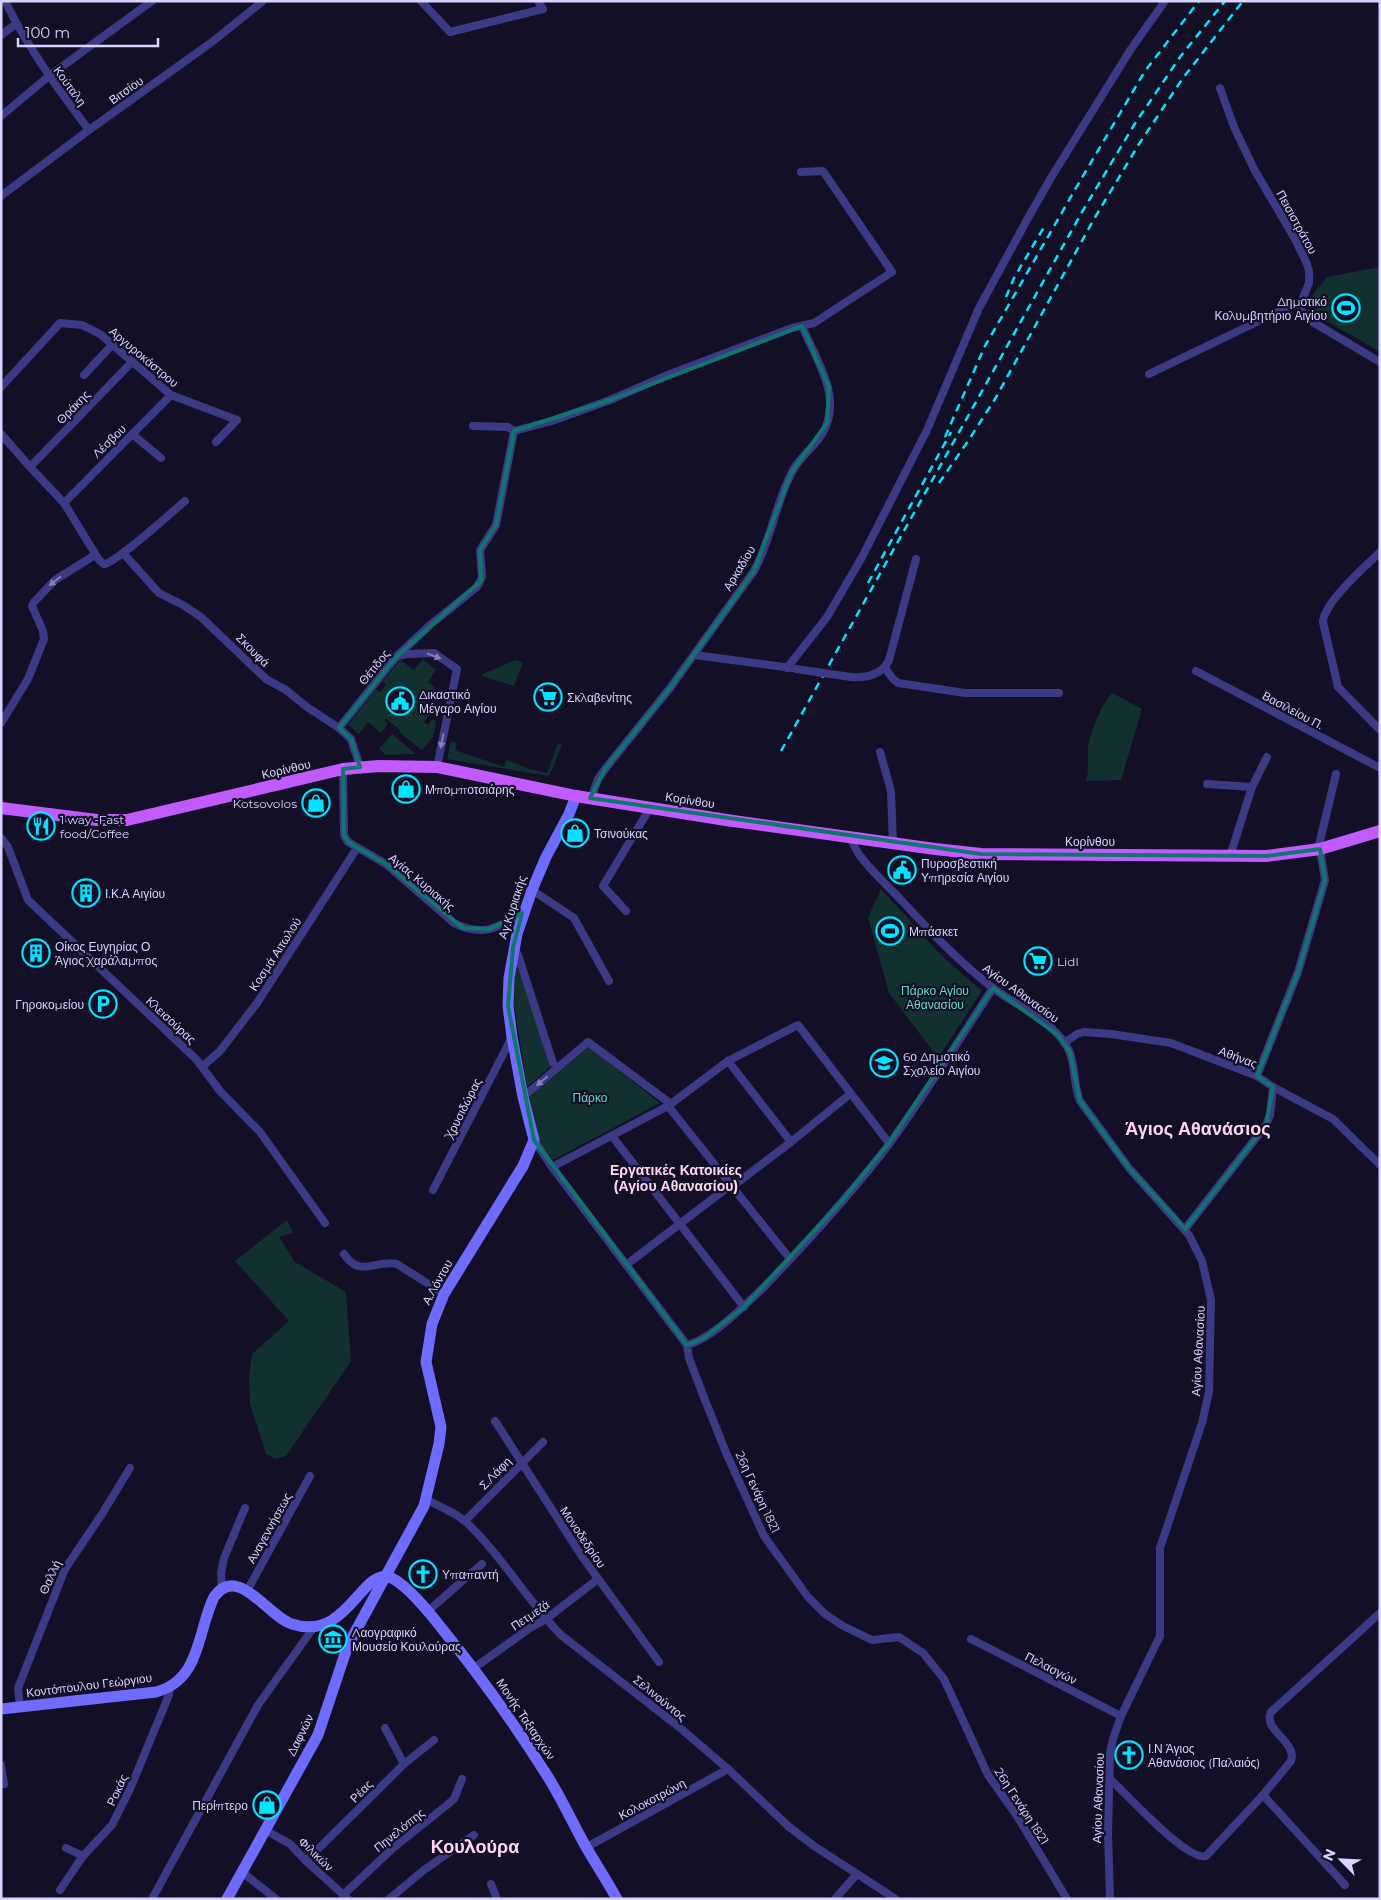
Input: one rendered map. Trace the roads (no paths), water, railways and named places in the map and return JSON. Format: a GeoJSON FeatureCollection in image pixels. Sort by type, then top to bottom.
{"type":"FeatureCollection","features":[{"type":"Feature","properties":{"kind":"main road","name":"Κορίνθου"},"geometry":{"type":"LineString","coordinates":[[1,808],[97,820],[126,820],[343,769],[399,766],[437,767],[576,796],[650,808],[981,854],[1266,856],[1319,849],[1380,831]]}},
{"type":"Feature","properties":{"kind":"main road","name":"Αγ.Κυριακής"},"geometry":{"type":"LineString","coordinates":[[534,1140],[523,1097],[512,1037],[508,997],[513,948],[532,890],[576,796]]}},
{"type":"Feature","properties":{"kind":"main road","name":"Α.Λόντου"},"geometry":{"type":"LineString","coordinates":[[384,1577],[419,1517],[439,1444],[440,1416],[429,1382],[426,1362],[432,1324],[444,1294],[523,1166],[534,1140]]}},
{"type":"Feature","properties":{"kind":"main road"},"geometry":{"type":"LineString","coordinates":[[222,1589],[236,1586],[247,1591],[284,1621],[299,1626],[314,1627],[335,1619],[344,1612],[371,1581],[384,1577]]}},
{"type":"Feature","properties":{"kind":"main road","name":"Μονής Ταξιαρχών"},"geometry":{"type":"LineString","coordinates":[[384,1577],[396,1581],[428,1611],[499,1701],[549,1778],[617,1899]]}},
{"type":"Feature","properties":{"kind":"main road","name":"Δαφνών"},"geometry":{"type":"LineString","coordinates":[[227,1899],[318,1735],[348,1645],[384,1577]]}},
{"type":"Feature","properties":{"kind":"main road","name":"Κοντόπουλου Γεώργιου"},"geometry":{"type":"LineString","coordinates":[[1,1709],[156,1692],[169,1687],[182,1678],[190,1666],[213,1600],[222,1589]]}},
{"type":"Feature","properties":{"kind":"street","name":"Κούταλη"},"geometry":{"type":"LineString","coordinates":[[5,1],[16,24],[49,76],[89,130]]}},
{"type":"Feature","properties":{"kind":"street"},"geometry":{"type":"LineString","coordinates":[[1,116],[49,76],[152,1]]}},
{"type":"Feature","properties":{"kind":"street","name":"Βιτσίου"},"geometry":{"type":"LineString","coordinates":[[1,196],[212,42],[264,1]]}},
{"type":"Feature","properties":{"kind":"street"},"geometry":{"type":"LineString","coordinates":[[421,1],[450,32],[543,9],[538,1]]}},
{"type":"Feature","properties":{"kind":"street"},"geometry":{"type":"LineString","coordinates":[[791,668],[827,618],[861,559],[927,430],[980,308],[1028,218],[1131,49],[1165,1]]}},
{"type":"Feature","properties":{"kind":"street"},"geometry":{"type":"LineString","coordinates":[[1,35],[16,24]]}},
{"type":"Feature","properties":{"kind":"street","name":"Πεισιστράτου"},"geometry":{"type":"LineString","coordinates":[[1220,88],[1234,127],[1254,169],[1295,239],[1307,264],[1309,283],[1300,305]]}},
{"type":"Feature","properties":{"kind":"street"},"geometry":{"type":"LineString","coordinates":[[474,426],[508,428],[514,431],[552,421],[610,400],[670,374],[792,328],[814,323],[892,272],[823,171],[801,172]]}},
{"type":"Feature","properties":{"kind":"street"},"geometry":{"type":"LineString","coordinates":[[1149,374],[1290,306],[1300,305],[1303,314],[1311,321],[1380,362]]}},
{"type":"Feature","properties":{"kind":"street","name":"Αργυροκάστρου"},"geometry":{"type":"LineString","coordinates":[[1,387],[60,323],[82,326],[100,334],[171,395],[237,420],[216,442]]}},
{"type":"Feature","properties":{"kind":"street","name":"Αρκαδίου"},"geometry":{"type":"LineString","coordinates":[[591,798],[598,779],[605,769],[695,655],[762,557],[791,473],[815,444],[827,423],[830,410],[829,387],[802,326]]}},
{"type":"Feature","properties":{"kind":"street"},"geometry":{"type":"LineString","coordinates":[[84,375],[112,344]]}},
{"type":"Feature","properties":{"kind":"street","name":"Θράκης"},"geometry":{"type":"LineString","coordinates":[[30,468],[132,362]]}},
{"type":"Feature","properties":{"kind":"street","name":"Λέσβου"},"geometry":{"type":"LineString","coordinates":[[64,503],[171,395]]}},
{"type":"Feature","properties":{"kind":"street","name":"Θέτιδος"},"geometry":{"type":"LineString","coordinates":[[339,728],[396,657],[481,582],[480,550],[496,525],[514,431]]}},
{"type":"Feature","properties":{"kind":"street"},"geometry":{"type":"LineString","coordinates":[[1,434],[30,468],[64,503],[95,555],[102,563],[107,564],[123,553],[185,501]]}},
{"type":"Feature","properties":{"kind":"street"},"geometry":{"type":"LineString","coordinates":[[132,434],[161,458]]}},
{"type":"Feature","properties":{"kind":"street"},"geometry":{"type":"LineString","coordinates":[[1380,552],[1330,604],[1324,615],[1323,622],[1338,687],[1380,730]]}},
{"type":"Feature","properties":{"kind":"street","name":"Σκουφά"},"geometry":{"type":"LineString","coordinates":[[123,553],[159,593],[201,617],[263,676],[339,728],[351,739],[360,767]]}},
{"type":"Feature","properties":{"kind":"street"},"geometry":{"type":"LineString","coordinates":[[1,723],[28,679],[44,639],[44,631],[32,606],[34,602],[55,580],[95,555]]}},
{"type":"Feature","properties":{"kind":"street"},"geometry":{"type":"LineString","coordinates":[[695,655],[851,677],[862,678],[877,673],[885,668],[889,660],[916,559]]}},
{"type":"Feature","properties":{"kind":"street"},"geometry":{"type":"LineString","coordinates":[[396,657],[407,654],[434,654],[457,669],[437,767]]}},
{"type":"Feature","properties":{"kind":"street"},"geometry":{"type":"LineString","coordinates":[[885,668],[898,683],[964,693],[1059,693]]}},
{"type":"Feature","properties":{"kind":"street","name":"Βασιλείου Π."},"geometry":{"type":"LineString","coordinates":[[1196,671],[1380,768]]}},
{"type":"Feature","properties":{"kind":"street"},"geometry":{"type":"LineString","coordinates":[[880,752],[891,791],[893,843]]}},
{"type":"Feature","properties":{"kind":"street"},"geometry":{"type":"LineString","coordinates":[[1230,856],[1252,787],[1267,757]]}},
{"type":"Feature","properties":{"kind":"street","name":"Αγίας Κυριακής"},"geometry":{"type":"LineString","coordinates":[[343,769],[344,835],[348,842],[386,864],[454,923],[463,928],[472,930],[499,927],[524,912]]}},
{"type":"Feature","properties":{"kind":"street"},"geometry":{"type":"LineString","coordinates":[[1257,1076],[1298,972],[1324,880],[1319,849],[1336,774]]}},
{"type":"Feature","properties":{"kind":"street"},"geometry":{"type":"LineString","coordinates":[[1207,784],[1252,787]]}},
{"type":"Feature","properties":{"kind":"street"},"geometry":{"type":"LineString","coordinates":[[626,911],[603,886],[650,808]]}},
{"type":"Feature","properties":{"kind":"street","name":"Αγίου Αθανασίου"},"geometry":{"type":"LineString","coordinates":[[850,837],[860,856],[947,950],[994,988],[1052,1028],[1070,1052],[1080,1101],[1129,1168],[1185,1229],[1195,1243],[1208,1283],[1211,1300],[1212,1338],[1209,1392],[1202,1422],[1160,1548],[1160,1636],[1121,1716],[1110,1753],[1108,1833],[1110,1899]]}},
{"type":"Feature","properties":{"kind":"street","name":"Κλεισούρας"},"geometry":{"type":"LineString","coordinates":[[1,838],[8,847],[28,900],[203,1066],[220,1091],[260,1132],[325,1223]]}},
{"type":"Feature","properties":{"kind":"street","name":"Κοσμά Αιτωλού"},"geometry":{"type":"LineString","coordinates":[[203,1066],[220,1051],[257,1003],[357,848]]}},
{"type":"Feature","properties":{"kind":"street"},"geometry":{"type":"LineString","coordinates":[[532,890],[574,918],[608,981]]}},
{"type":"Feature","properties":{"kind":"street"},"geometry":{"type":"LineString","coordinates":[[513,948],[518,955],[553,1063]]}},
{"type":"Feature","properties":{"kind":"street"},"geometry":{"type":"LineString","coordinates":[[688,1345],[697,1343],[744,1306],[790,1259],[841,1202],[889,1143],[994,988]]}},
{"type":"Feature","properties":{"kind":"street"},"geometry":{"type":"LineString","coordinates":[[552,1167],[669,1105],[728,1061],[798,1025],[889,1143]]}},
{"type":"Feature","properties":{"kind":"street","name":"Αθήνας"},"geometry":{"type":"LineString","coordinates":[[1064,1043],[1077,1034],[1084,1032],[1152,1039],[1171,1043],[1257,1076],[1273,1087],[1333,1119],[1380,1165]]}},
{"type":"Feature","properties":{"kind":"street","name":"Χρυσιδώρας"},"geometry":{"type":"LineString","coordinates":[[433,1190],[512,1037]]}},
{"type":"Feature","properties":{"kind":"street"},"geometry":{"type":"LineString","coordinates":[[523,1097],[588,1042],[669,1105],[790,1259]]}},
{"type":"Feature","properties":{"kind":"street"},"geometry":{"type":"LineString","coordinates":[[728,1061],[792,1142]]}},
{"type":"Feature","properties":{"kind":"street"},"geometry":{"type":"LineString","coordinates":[[1185,1229],[1266,1126],[1270,1115],[1273,1087]]}},
{"type":"Feature","properties":{"kind":"street"},"geometry":{"type":"LineString","coordinates":[[626,1265],[680,1223],[792,1142],[850,1094]]}},
{"type":"Feature","properties":{"kind":"street"},"geometry":{"type":"LineString","coordinates":[[612,1136],[744,1306]]}},
{"type":"Feature","properties":{"kind":"street","name":"26η Γενάρη 1821"},"geometry":{"type":"LineString","coordinates":[[534,1140],[552,1167],[688,1345],[689,1358],[703,1395],[727,1455],[764,1536],[808,1597],[825,1614],[843,1626],[872,1640],[898,1637],[923,1653],[944,1679],[988,1775],[1017,1816],[1066,1899]]}},
{"type":"Feature","properties":{"kind":"street"},"geometry":{"type":"LineString","coordinates":[[344,1254],[349,1261],[359,1267],[390,1263],[397,1264],[444,1294]]}},
{"type":"Feature","properties":{"kind":"street","name":"Μονοδεδρίου"},"geometry":{"type":"LineString","coordinates":[[495,1421],[598,1579],[659,1662]]}},
{"type":"Feature","properties":{"kind":"street","name":"Σ.Λάφη"},"geometry":{"type":"LineString","coordinates":[[465,1520],[543,1442]]}},
{"type":"Feature","properties":{"kind":"street","name":"Θαλλή"},"geometry":{"type":"LineString","coordinates":[[20,1707],[18,1688],[65,1569],[130,1468]]}},
{"type":"Feature","properties":{"kind":"street","name":"Αναγεννήσεως"},"geometry":{"type":"LineString","coordinates":[[247,1591],[310,1476]]}},
{"type":"Feature","properties":{"kind":"street","name":"Σελινούντος"},"geometry":{"type":"LineString","coordinates":[[425,1499],[465,1520],[561,1635],[679,1727],[728,1769],[788,1826],[896,1899]]}},
{"type":"Feature","properties":{"kind":"street"},"geometry":{"type":"LineString","coordinates":[[222,1589],[221,1573],[224,1558],[245,1508]]}},
{"type":"Feature","properties":{"kind":"street"},"geometry":{"type":"LineString","coordinates":[[428,1611],[482,1564]]}},
{"type":"Feature","properties":{"kind":"street","name":"Πετμεζά"},"geometry":{"type":"LineString","coordinates":[[474,1668],[530,1628],[546,1619],[598,1579]]}},
{"type":"Feature","properties":{"kind":"street"},"geometry":{"type":"LineString","coordinates":[[1109,1778],[1170,1839],[1199,1857],[1208,1854],[1263,1795],[1293,1757],[1291,1750],[1270,1722],[1271,1712],[1380,1613]]}},
{"type":"Feature","properties":{"kind":"street"},"geometry":{"type":"LineString","coordinates":[[152,1899],[258,1705],[314,1627]]}},
{"type":"Feature","properties":{"kind":"street","name":"Πελασγών"},"geometry":{"type":"LineString","coordinates":[[971,1639],[1121,1716]]}},
{"type":"Feature","properties":{"kind":"street","name":"Ροκάς"},"geometry":{"type":"LineString","coordinates":[[60,1890],[83,1856],[112,1825],[116,1818],[170,1695],[169,1687]]}},
{"type":"Feature","properties":{"kind":"street"},"geometry":{"type":"LineString","coordinates":[[385,1728],[404,1764]]}},
{"type":"Feature","properties":{"kind":"street","name":"Ρέας"},"geometry":{"type":"LineString","coordinates":[[306,1861],[404,1764],[434,1740]]}},
{"type":"Feature","properties":{"kind":"street"},"geometry":{"type":"LineString","coordinates":[[1,1766],[4,1784]]}},
{"type":"Feature","properties":{"kind":"street","name":"Κολοκοτρώνη"},"geometry":{"type":"LineString","coordinates":[[587,1848],[728,1769]]}},
{"type":"Feature","properties":{"kind":"street","name":"Πηνελόπης"},"geometry":{"type":"LineString","coordinates":[[346,1897],[392,1849],[454,1799],[462,1779]]}},
{"type":"Feature","properties":{"kind":"street"},"geometry":{"type":"LineString","coordinates":[[1263,1795],[1345,1885]]}},
{"type":"Feature","properties":{"kind":"street","name":"Φιλικών"},"geometry":{"type":"LineString","coordinates":[[265,1830],[290,1844],[346,1897]]}},
{"type":"Feature","properties":{"kind":"street"},"geometry":{"type":"LineString","coordinates":[[389,1899],[424,1870],[474,1835]]}},
{"type":"Feature","properties":{"kind":"street"},"geometry":{"type":"LineString","coordinates":[[66,1848],[83,1856]]}},
{"type":"Feature","properties":{"kind":"street"},"geometry":{"type":"LineString","coordinates":[[242,1872],[276,1899]]}},
{"type":"Feature","properties":{"kind":"street"},"geometry":{"type":"LineString","coordinates":[[835,1899],[857,1874]]}},
{"type":"Feature","properties":{"kind":"street"},"geometry":{"type":"LineString","coordinates":[[491,1884],[498,1899]]}},
{"type":"Feature","properties":{"kind":"railway"},"geometry":{"type":"LineString","coordinates":[[945,437],[985,346],[1080,181],[1145,71],[1199,1]]}},
{"type":"Feature","properties":{"kind":"railway"},"geometry":{"type":"LineString","coordinates":[[781,751],[1082,212],[1134,125],[1180,57],[1225,1]]}},
{"type":"Feature","properties":{"kind":"railway"},"geometry":{"type":"LineString","coordinates":[[939,483],[995,399],[1094,219],[1139,144],[1183,78],[1243,1]]}},
{"type":"Feature","properties":{"kind":"railway"},"geometry":{"type":"LineString","coordinates":[[1006,297],[1014,278],[1044,227]]}},
{"type":"Feature","properties":{"kind":"railway"},"geometry":{"type":"LineString","coordinates":[[868,583],[951,432]]}},
{"type":"Feature","properties":{"kind":"place","name":"Δημοτικό Κολυμβητήριο Αιγίου"},"geometry":{"type":"Point","coordinates":[1346,308]}},
{"type":"Feature","properties":{"kind":"place","name":"Σκλαβενίτης"},"geometry":{"type":"Point","coordinates":[548,697]}},
{"type":"Feature","properties":{"kind":"place","name":"Δικαστικό Μέγαρο Αιγίου"},"geometry":{"type":"Point","coordinates":[400,701]}},
{"type":"Feature","properties":{"kind":"place","name":"Μπομποτσιάρης"},"geometry":{"type":"Point","coordinates":[406,789]}},
{"type":"Feature","properties":{"kind":"place","name":"Kotsovolos"},"geometry":{"type":"Point","coordinates":[316,803]}},
{"type":"Feature","properties":{"kind":"place","name":"1 way -Fast food/Coffee"},"geometry":{"type":"Point","coordinates":[41,826]}},
{"type":"Feature","properties":{"kind":"place","name":"Τσινούκας"},"geometry":{"type":"Point","coordinates":[575,833]}},
{"type":"Feature","properties":{"kind":"place","name":"Πυροσβεστική Υπηρεσία Αιγίου"},"geometry":{"type":"Point","coordinates":[902,870]}},
{"type":"Feature","properties":{"kind":"place","name":"Ι.Κ.Α Αιγίου"},"geometry":{"type":"Point","coordinates":[86,893]}},
{"type":"Feature","properties":{"kind":"place","name":"Μπάσκετ"},"geometry":{"type":"Point","coordinates":[890,931]}},
{"type":"Feature","properties":{"kind":"place","name":"Οίκος Ευγηρίας Ο Άγιος Χαράλαμπος"},"geometry":{"type":"Point","coordinates":[36,953]}},
{"type":"Feature","properties":{"kind":"place","name":"Lidl"},"geometry":{"type":"Point","coordinates":[1038,961]}},
{"type":"Feature","properties":{"kind":"place","name":"Γηροκομείου"},"geometry":{"type":"Point","coordinates":[103,1004]}},
{"type":"Feature","properties":{"kind":"place","name":"6ο Δημοτικό Σχολείο Αιγίου"},"geometry":{"type":"Point","coordinates":[884,1063]}},
{"type":"Feature","properties":{"kind":"place","name":"Υπαπαντή"},"geometry":{"type":"Point","coordinates":[423,1574]}},
{"type":"Feature","properties":{"kind":"place","name":"Λαογραφικό Μουσείο Κουλούρας"},"geometry":{"type":"Point","coordinates":[333,1639]}},
{"type":"Feature","properties":{"kind":"place","name":"Ι.Ν Άγιος Αθανάσιος (Παλαιός)"},"geometry":{"type":"Point","coordinates":[1129,1755]}},
{"type":"Feature","properties":{"kind":"place","name":"Περίπτερο"},"geometry":{"type":"Point","coordinates":[267,1805]}},
{"type":"Feature","properties":{"kind":"district","name":"Άγιος Αθανάσιος"},"geometry":{"type":"Point","coordinates":[1198,1129]}},
{"type":"Feature","properties":{"kind":"district","name":"Εργατικές Κατοικίες (Αγίου Αθανασίου)"},"geometry":{"type":"Point","coordinates":[676,1178]}},
{"type":"Feature","properties":{"kind":"district","name":"Κουλούρα"},"geometry":{"type":"Point","coordinates":[475,1847]}},
{"type":"Feature","properties":{"kind":"park label","name":"Πάρκο Αγίου Αθανασίου"},"geometry":{"type":"Point","coordinates":[935,997]}},
{"type":"Feature","properties":{"kind":"park label","name":"Πάρκο"},"geometry":{"type":"Point","coordinates":[590,1097]}}]}
